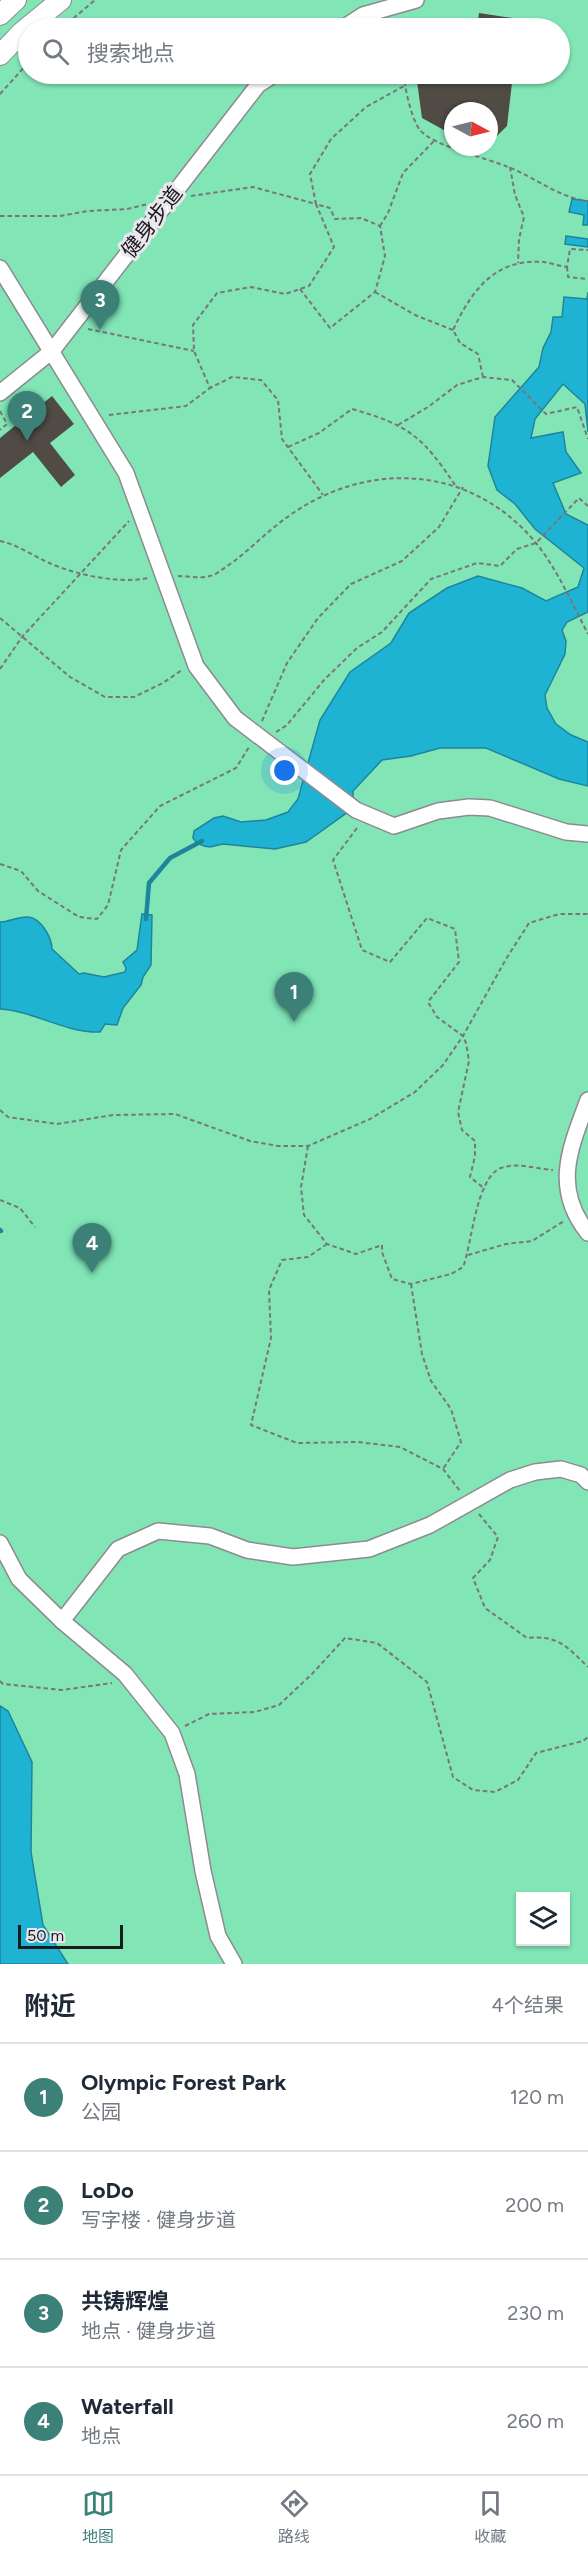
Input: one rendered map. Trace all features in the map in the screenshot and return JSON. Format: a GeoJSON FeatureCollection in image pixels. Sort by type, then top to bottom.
{"type":"FeatureCollection","features":[{"type":"Feature","properties":{"kind":"main road"},"geometry":{"type":"LineString","coordinates":[[0,15],[16,0]]}},
{"type":"Feature","properties":{"kind":"main road"},"geometry":{"type":"LineString","coordinates":[[39,18],[61,0]]}},
{"type":"Feature","properties":{"kind":"main road"},"geometry":{"type":"LineString","coordinates":[[0,55],[18,36]]}},
{"type":"Feature","properties":{"kind":"street"},"geometry":{"type":"LineString","coordinates":[[358,18],[416,0]]}},
{"type":"Feature","properties":{"kind":"street","name":"健身步道"},"geometry":{"type":"LineString","coordinates":[[0,393],[52,351],[260,84]]}},
{"type":"Feature","properties":{"kind":"street"},"geometry":{"type":"LineString","coordinates":[[0,268],[126,473],[194,662],[235,718],[299,769],[361,812],[394,826],[438,811],[469,807],[490,808],[567,832],[588,834]]}},
{"type":"Feature","properties":{"kind":"street"},"geometry":{"type":"LineString","coordinates":[[588,1100],[574,1135],[566,1170],[574,1215],[588,1233]]}},
{"type":"Feature","properties":{"kind":"street"},"geometry":{"type":"LineString","coordinates":[[62,1621],[118,1549],[158,1531],[210,1536],[247,1550],[293,1557],[369,1549],[430,1524],[510,1480],[536,1472],[561,1469],[581,1475],[588,1482]]}},
{"type":"Feature","properties":{"kind":"street"},"geometry":{"type":"LineString","coordinates":[[0,1543],[19,1579],[62,1621],[125,1674],[172,1733],[187,1774],[203,1871],[218,1936],[234,1964]]}},
{"type":"Feature","properties":{"kind":"path"},"geometry":{"type":"LineString","coordinates":[[74,18],[95,0]]}},
{"type":"Feature","properties":{"kind":"path"},"geometry":{"type":"LineString","coordinates":[[0,94],[18,74]]}},
{"type":"Feature","properties":{"kind":"path"},"geometry":{"type":"LineString","coordinates":[[210,388],[194,351],[193,325],[217,293],[252,287],[285,294],[309,285],[334,247],[316,204],[310,174],[331,139],[366,107],[404,86],[419,130],[435,141],[510,167],[572,199],[588,201]]}},
{"type":"Feature","properties":{"kind":"path"},"geometry":{"type":"LineString","coordinates":[[300,289],[330,328],[375,292],[385,256],[380,225],[388,213],[403,173],[435,141]]}},
{"type":"Feature","properties":{"kind":"path"},"geometry":{"type":"LineString","coordinates":[[510,167],[515,195],[524,217],[519,239],[518,263]]}},
{"type":"Feature","properties":{"kind":"path"},"geometry":{"type":"LineString","coordinates":[[0,216],[60,216],[88,210],[127,209],[170,199],[254,187],[330,208],[335,219],[361,218],[380,225]]}},
{"type":"Feature","properties":{"kind":"path"},"geometry":{"type":"LineString","coordinates":[[588,250],[570,249],[567,267],[568,277],[588,279]]}},
{"type":"Feature","properties":{"kind":"path"},"geometry":{"type":"LineString","coordinates":[[453,330],[467,301],[488,278],[513,264],[544,262],[567,267]]}},
{"type":"Feature","properties":{"kind":"path"},"geometry":{"type":"LineString","coordinates":[[375,292],[415,315],[453,330],[460,343],[478,354],[483,377]]}},
{"type":"Feature","properties":{"kind":"path"},"geometry":{"type":"LineString","coordinates":[[72,326],[194,351]]}},
{"type":"Feature","properties":{"kind":"path"},"geometry":{"type":"LineString","coordinates":[[92,416],[148,412],[186,406],[210,388],[232,377],[261,380],[278,400],[282,439],[323,495]]}},
{"type":"Feature","properties":{"kind":"path"},"geometry":{"type":"LineString","coordinates":[[398,425],[428,407],[457,385],[483,377],[512,380],[519,384],[546,414],[577,407],[588,439]]}},
{"type":"Feature","properties":{"kind":"path"},"geometry":{"type":"LineString","coordinates":[[288,447],[320,433],[352,410],[387,419],[413,434],[437,458],[456,486]]}},
{"type":"Feature","properties":{"kind":"path"},"geometry":{"type":"LineString","coordinates":[[0,411],[7,424],[0,430]]}},
{"type":"Feature","properties":{"kind":"path"},"geometry":{"type":"LineString","coordinates":[[0,541],[50,563],[80,572],[140,580],[163,576],[211,576],[245,554],[286,518],[323,495],[378,478],[414,478],[463,487],[503,511],[536,543],[588,634]]}},
{"type":"Feature","properties":{"kind":"path"},"geometry":{"type":"LineString","coordinates":[[263,740],[287,725],[324,680],[357,648],[382,632],[431,579],[477,564],[500,567],[517,549],[536,543],[579,498],[588,506]]}},
{"type":"Feature","properties":{"kind":"path"},"geometry":{"type":"LineString","coordinates":[[0,669],[22,637],[140,510]]}},
{"type":"Feature","properties":{"kind":"path"},"geometry":{"type":"LineString","coordinates":[[0,618],[70,677],[105,698],[135,697],[163,683],[194,662]]}},
{"type":"Feature","properties":{"kind":"path"},"geometry":{"type":"LineString","coordinates":[[361,812],[333,861],[362,950],[390,962],[427,918],[455,929],[459,963],[428,1002],[437,1017],[463,1036],[469,1061],[458,1112],[462,1130],[476,1141],[470,1177],[485,1189]]}},
{"type":"Feature","properties":{"kind":"path"},"geometry":{"type":"LineString","coordinates":[[0,1110],[8,1117],[57,1124],[113,1115],[175,1114],[250,1141],[278,1146],[308,1146],[370,1119],[415,1092],[443,1065],[463,1036],[529,923],[559,914],[588,914]]}},
{"type":"Feature","properties":{"kind":"path"},"geometry":{"type":"LineString","coordinates":[[308,1146],[301,1187],[303,1215],[327,1244],[356,1254],[382,1245],[382,1252],[392,1279],[411,1284],[451,1274],[464,1267],[477,1209],[489,1176],[501,1168],[527,1166],[566,1170]]}},
{"type":"Feature","properties":{"kind":"path"},"geometry":{"type":"LineString","coordinates":[[0,1200],[20,1208],[35,1227]]}},
{"type":"Feature","properties":{"kind":"path"},"geometry":{"type":"LineString","coordinates":[[468,1256],[506,1244],[532,1241],[574,1215]]}},
{"type":"Feature","properties":{"kind":"path"},"geometry":{"type":"LineString","coordinates":[[327,1244],[308,1257],[282,1260],[269,1290],[271,1338],[251,1425],[297,1443],[358,1442],[400,1447],[443,1469],[498,1537],[490,1560],[473,1578],[484,1608],[527,1638],[544,1636],[561,1642],[588,1667]]}},
{"type":"Feature","properties":{"kind":"path"},"geometry":{"type":"LineString","coordinates":[[411,1284],[422,1354],[431,1381],[451,1409],[461,1442],[443,1469]]}},
{"type":"Feature","properties":{"kind":"path"},"geometry":{"type":"LineString","coordinates":[[172,1733],[209,1714],[255,1712],[279,1705],[345,1638],[377,1643],[427,1682],[453,1777],[473,1790],[495,1792],[518,1780],[536,1753],[583,1742],[588,1737]]}},
{"type":"Feature","properties":{"kind":"path"},"geometry":{"type":"LineString","coordinates":[[0,1681],[3,1684],[62,1690],[110,1684],[125,1674]]}},
{"type":"Feature","properties":{"kind":"green space"},"geometry":{"type":"Polygon","coordinates":[[[0,0],[588,0],[588,1964],[0,1964],[0,0]]]}},
{"type":"Feature","properties":{"kind":"water"},"geometry":{"type":"Polygon","coordinates":[[[572,199],[588,201],[588,225],[583,225],[584,215],[569,212],[572,199]]]}},
{"type":"Feature","properties":{"kind":"water"},"geometry":{"type":"Polygon","coordinates":[[[566,236],[588,239],[588,247],[565,244],[566,236]]]}},
{"type":"Feature","properties":{"kind":"water"},"geometry":{"type":"Polygon","coordinates":[[[588,292],[588,432],[585,404],[563,384],[535,419],[531,438],[563,432],[566,452],[581,473],[553,483],[566,514],[588,525],[588,612],[567,622],[562,630],[566,641],[565,654],[545,695],[547,708],[556,724],[571,735],[588,742],[588,786],[559,779],[486,748],[440,748],[411,756],[382,760],[353,791],[353,797],[359,804],[306,842],[275,849],[223,844],[210,847],[197,843],[193,838],[194,831],[214,818],[223,816],[241,822],[266,820],[288,812],[298,799],[320,720],[350,672],[391,643],[409,613],[447,588],[478,576],[522,588],[546,601],[578,587],[584,568],[535,529],[515,504],[497,490],[488,466],[495,417],[539,367],[543,348],[551,332],[553,317],[562,317],[564,297],[587,299],[588,292]]]}},
{"type":"Feature","properties":{"kind":"water"},"geometry":{"type":"Polygon","coordinates":[[[142,914],[152,915],[151,965],[141,985],[123,1008],[117,1025],[105,1024],[100,1032],[87,1031],[0,1009],[0,922],[25,917],[33,918],[45,929],[52,949],[79,974],[104,977],[125,972],[123,962],[137,950],[142,914]]]}},
{"type":"Feature","properties":{"kind":"water"},"geometry":{"type":"Polygon","coordinates":[[[0,1706],[8,1711],[32,1762],[31,1852],[43,1925],[68,1964],[0,1964],[0,1706]]]}},
{"type":"Feature","properties":{"kind":"building"},"geometry":{"type":"Polygon","coordinates":[[[479,13],[512,18],[478,18],[479,13]]]}},
{"type":"Feature","properties":{"kind":"building"},"geometry":{"type":"Polygon","coordinates":[[[417,84],[512,84],[507,126],[498,135],[498,102],[444,102],[444,130],[422,118],[417,84]]]}},
{"type":"Feature","properties":{"kind":"building"},"geometry":{"type":"Polygon","coordinates":[[[52,396],[74,424],[50,443],[75,475],[61,487],[33,452],[0,478],[0,438],[52,396]]]}},
{"type":"Feature","properties":{"kind":"waterway"},"geometry":{"type":"LineString","coordinates":[[146,919],[149,883],[170,858],[202,841]]}},
{"type":"Feature","properties":{"kind":"place","name":"共铸辉煌"},"geometry":{"type":"Point","coordinates":[100,330]}},
{"type":"Feature","properties":{"kind":"place","name":"LoDo"},"geometry":{"type":"Point","coordinates":[27,441]}},
{"type":"Feature","properties":{"kind":"place","name":"Olympic Forest Park"},"geometry":{"type":"Point","coordinates":[294,1022]}},
{"type":"Feature","properties":{"kind":"place","name":"Waterfall"},"geometry":{"type":"Point","coordinates":[92,1273]}}]}
